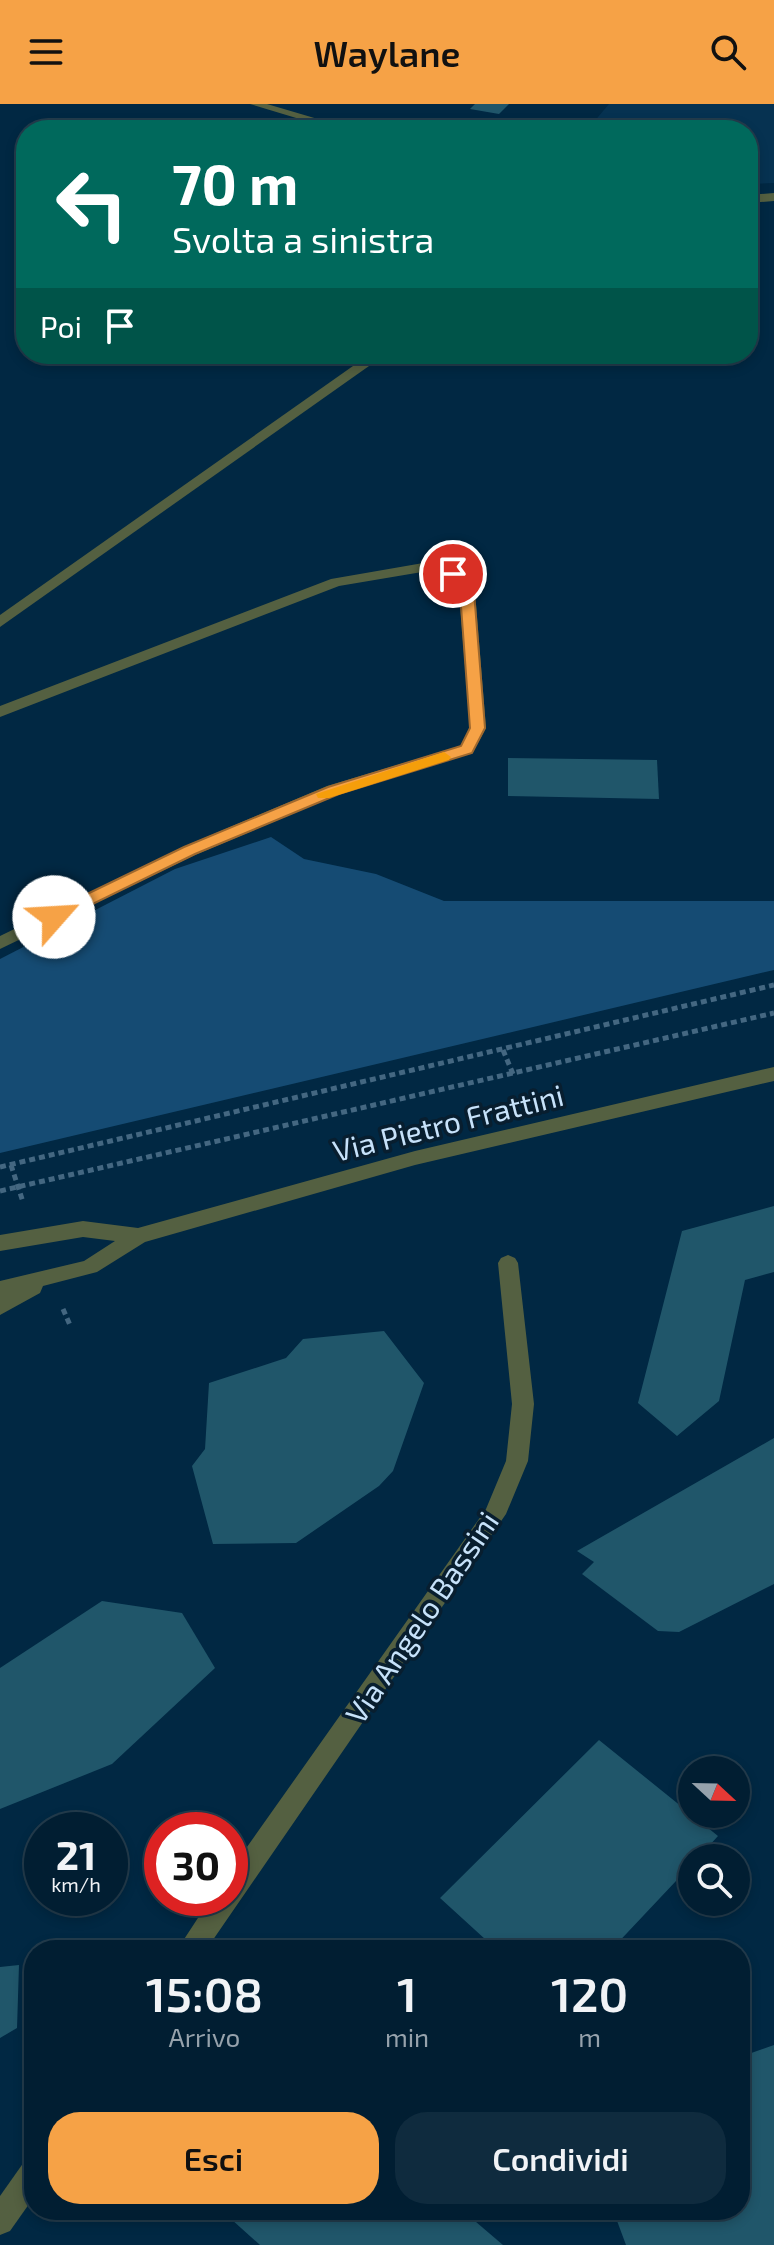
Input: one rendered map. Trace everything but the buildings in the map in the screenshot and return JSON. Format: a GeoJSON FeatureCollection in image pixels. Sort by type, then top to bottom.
{"type":"FeatureCollection","features":[{"type":"Feature","properties":{"kind":"street"},"geometry":{"type":"LineString","coordinates":[[255,104],[313,120]]}},
{"type":"Feature","properties":{"kind":"street"},"geometry":{"type":"LineString","coordinates":[[0,622],[365,364]]}},
{"type":"Feature","properties":{"kind":"street"},"geometry":{"type":"LineString","coordinates":[[0,712],[336,582],[429,566],[453,574],[467,592],[478,728],[467,749],[333,790],[189,851],[0,943]]}},
{"type":"Feature","properties":{"kind":"street","name":"Via Pietro Frattini"},"geometry":{"type":"LineString","coordinates":[[0,1289],[90,1267],[138,1236],[415,1158],[774,1074]]}},
{"type":"Feature","properties":{"kind":"street","name":"Via Pietro Frattini"},"geometry":{"type":"LineString","coordinates":[[0,1243],[83,1229],[138,1236]]}},
{"type":"Feature","properties":{"kind":"street","name":"Via Angelo Bassini"},"geometry":{"type":"LineString","coordinates":[[248,1867],[495,1514],[517,1461],[523,1404],[508,1263]]}},
{"type":"Feature","properties":{"kind":"street","name":"Via Pietro Frattini"},"geometry":{"type":"LineString","coordinates":[[0,1307],[50,1276]]}},
{"type":"Feature","properties":{"kind":"street"},"geometry":{"type":"LineString","coordinates":[[197,1940],[214,1916]]}},
{"type":"Feature","properties":{"kind":"street"},"geometry":{"type":"LineString","coordinates":[[0,2221],[24,2186]]}},
{"type":"Feature","properties":{"kind":"path"},"geometry":{"type":"LineString","coordinates":[[0,1167],[774,985]]}},
{"type":"Feature","properties":{"kind":"path"},"geometry":{"type":"LineString","coordinates":[[0,1191],[774,1013]]}},
{"type":"Feature","properties":{"kind":"path"},"geometry":{"type":"LineString","coordinates":[[503,1050],[513,1074]]}},
{"type":"Feature","properties":{"kind":"path"},"geometry":{"type":"LineString","coordinates":[[11,1165],[25,1208]]}},
{"type":"Feature","properties":{"kind":"shaded area"},"geometry":{"type":"Polygon","coordinates":[[[609,104],[774,104],[774,183],[758,184],[758,120],[595,120],[609,104]]]}},
{"type":"Feature","properties":{"kind":"shaded area"},"geometry":{"type":"Polygon","coordinates":[[[271,837],[304,859],[376,874],[444,901],[774,901],[774,970],[0,1153],[0,959],[175,869],[271,837]]]}},
{"type":"Feature","properties":{"kind":"slow traffic"},"geometry":{"type":"LineString","coordinates":[[324,794],[444,757]]}},
{"type":"Feature","properties":{"kind":"route"},"geometry":{"type":"LineString","coordinates":[[54,917],[189,851],[333,790],[467,749],[478,728],[474,660],[467,592],[453,574]]}}]}
